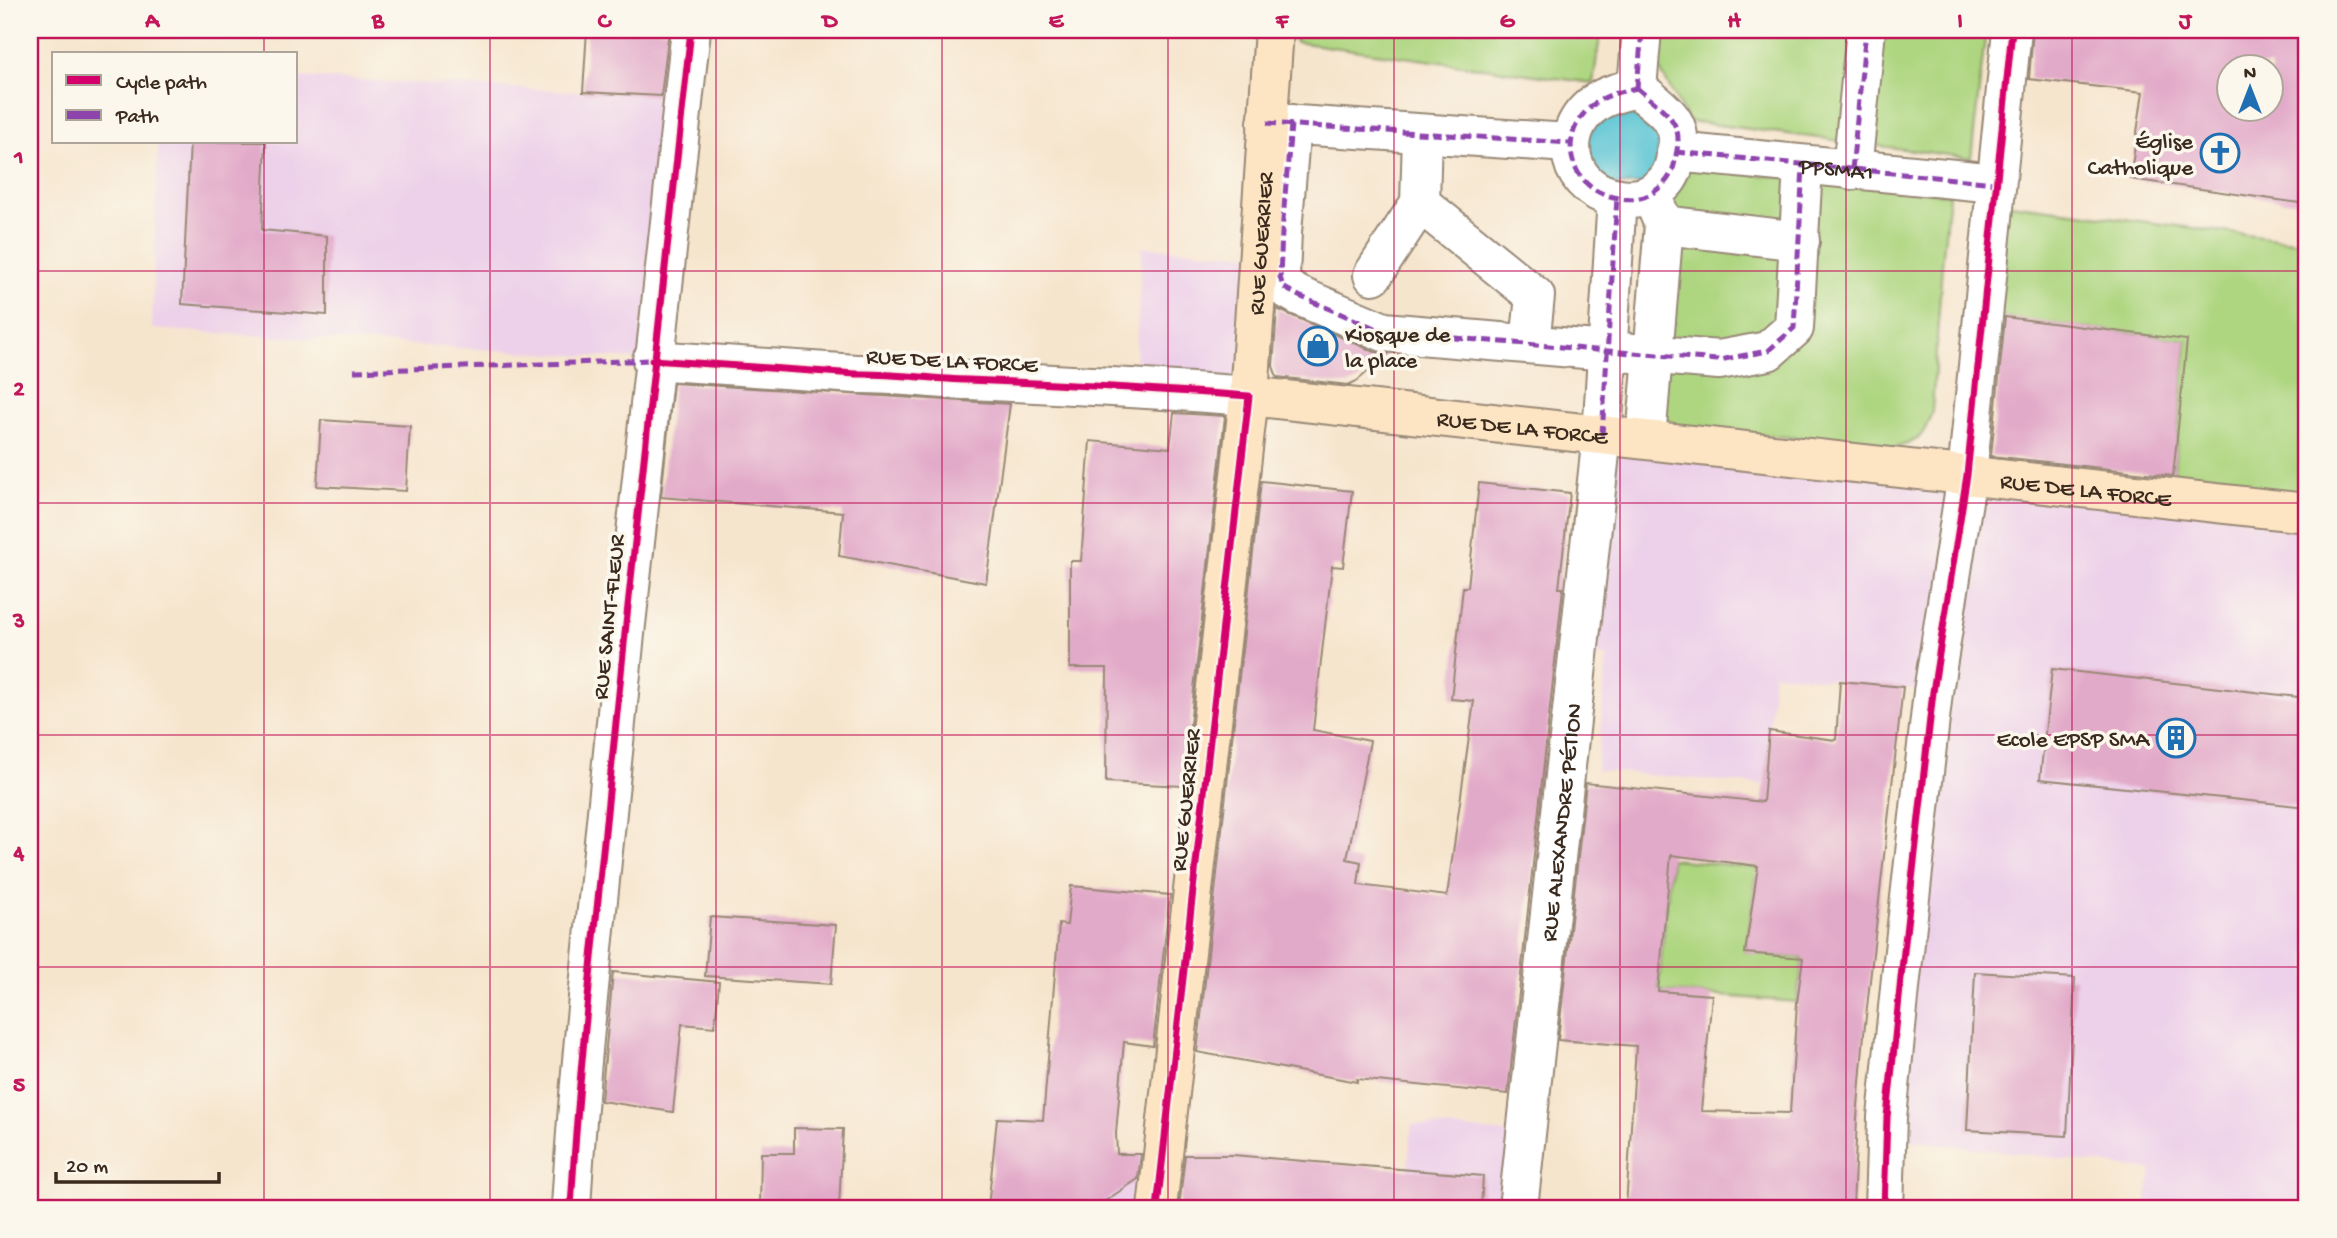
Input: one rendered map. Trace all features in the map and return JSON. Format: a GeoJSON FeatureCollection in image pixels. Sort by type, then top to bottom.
{"type":"FeatureCollection","features":[{"type":"Feature","properties":{"kind":"main road","name":"RUE GUERRIER"},"geometry":{"type":"LineString","coordinates":[[1157,1208],[1279,124],[1274,30]]}},
{"type":"Feature","properties":{"kind":"main road","name":"RUE DE LA FORCE"},"geometry":{"type":"LineString","coordinates":[[1250,396],[2307,513]]}},
{"type":"Feature","properties":{"kind":"street","name":"RUE SAINT-FLEUR"},"geometry":{"type":"LineString","coordinates":[[571,1208],[578,1097],[652,360],[691,30]]}},
{"type":"Feature","properties":{"kind":"street"},"geometry":{"type":"LineString","coordinates":[[1637,88],[1642,30]]}},
{"type":"Feature","properties":{"kind":"street"},"geometry":{"type":"LineString","coordinates":[[1852,170],[1866,30]]}},
{"type":"Feature","properties":{"kind":"street"},"geometry":{"type":"LineString","coordinates":[[1884,1208],[1887,1117],[1930,716],[1967,475],[2012,30]]}},
{"type":"Feature","properties":{"kind":"street"},"geometry":{"type":"LineString","coordinates":[[1637,88],[1599,100],[1584,112],[1569,143],[1576,168],[1590,188],[1604,196],[1800,241]]}},
{"type":"Feature","properties":{"kind":"street"},"geometry":{"type":"LineString","coordinates":[[1602,435],[1608,351],[1644,206],[1674,170],[1679,138],[1674,123],[1663,109],[1637,88]]}},
{"type":"Feature","properties":{"kind":"street"},"geometry":{"type":"LineString","coordinates":[[1569,143],[1279,124],[1282,232],[1280,277],[1283,287],[1384,332],[1720,360],[1768,351],[1794,328],[1803,166]]}},
{"type":"Feature","properties":{"kind":"street"},"geometry":{"type":"LineString","coordinates":[[1373,275],[1420,202],[1422,134]]}},
{"type":"Feature","properties":{"kind":"street","name":"PPSMA1"},"geometry":{"type":"LineString","coordinates":[[1676,152],[1996,183]]}},
{"type":"Feature","properties":{"kind":"street"},"geometry":{"type":"LineString","coordinates":[[1420,202],[1535,296],[1530,344]]}},
{"type":"Feature","properties":{"kind":"street"},"geometry":{"type":"LineString","coordinates":[[1644,206],[1655,354],[1646,439]]}},
{"type":"Feature","properties":{"kind":"street","name":"RUE DE LA FORCE"},"geometry":{"type":"LineString","coordinates":[[652,360],[1250,396]]}},
{"type":"Feature","properties":{"kind":"street","name":"RUE ALEXANDRE PÉTION"},"geometry":{"type":"LineString","coordinates":[[1518,1208],[1602,435]]}},
{"type":"Feature","properties":{"kind":"shaded area"},"geometry":{"type":"Polygon","coordinates":[[[298,77],[683,97],[652,360],[152,329],[158,144],[298,144],[298,77]]]}},
{"type":"Feature","properties":{"kind":"shaded area"},"geometry":{"type":"Polygon","coordinates":[[[1142,247],[1259,255],[1249,396],[1134,387],[1142,247]]]}},
{"type":"Feature","properties":{"kind":"shaded area"},"geometry":{"type":"Polygon","coordinates":[[[1602,435],[2307,513],[2307,1208],[2145,1208],[2152,1170],[1887,1137],[1933,692],[1774,673],[1764,785],[1597,770],[1607,657],[1578,654],[1602,435]]]}},
{"type":"Feature","properties":{"kind":"shaded area"},"geometry":{"type":"Polygon","coordinates":[[[1412,1124],[1526,1135],[1518,1208],[1404,1208],[1412,1124]]]}},
{"type":"Feature","properties":{"kind":"shaded area"},"geometry":{"type":"Polygon","coordinates":[[[1163,1155],[1157,1208],[1032,1208],[1036,1156],[1163,1155]]]}},
{"type":"Feature","properties":{"kind":"green space"},"geometry":{"type":"Polygon","coordinates":[[[1297,30],[1601,30],[1593,83],[1295,42],[1297,30]]]}},
{"type":"Feature","properties":{"kind":"green space"},"geometry":{"type":"Polygon","coordinates":[[[1661,30],[1986,30],[1971,158],[1688,121],[1657,64],[1661,30]]]}},
{"type":"Feature","properties":{"kind":"green space"},"geometry":{"type":"Polygon","coordinates":[[[1681,167],[1949,194],[1932,411],[1923,433],[1915,441],[1893,448],[1628,421],[1647,205],[1681,167]]]}},
{"type":"Feature","properties":{"kind":"green space"},"geometry":{"type":"Polygon","coordinates":[[[1995,202],[2307,243],[2307,513],[2171,498],[2187,340],[1983,315],[1995,202]]]}},
{"type":"Feature","properties":{"kind":"green space"},"geometry":{"type":"Polygon","coordinates":[[[1671,859],[1758,868],[1745,952],[1803,958],[1797,1002],[1658,991],[1671,859]]]}},
{"type":"Feature","properties":{"kind":"water"},"geometry":{"type":"Polygon","coordinates":[[[1585,104],[1661,108],[1656,184],[1587,186],[1585,104]]]}},
{"type":"Feature","properties":{"kind":"building"},"geometry":{"type":"Polygon","coordinates":[[[587,30],[669,30],[661,96],[583,92],[587,30]]]}},
{"type":"Feature","properties":{"kind":"building"},"geometry":{"type":"Polygon","coordinates":[[[2033,30],[2307,30],[2307,204],[2130,179],[2143,92],[2029,79],[2033,30]]]}},
{"type":"Feature","properties":{"kind":"building"},"geometry":{"type":"Polygon","coordinates":[[[190,144],[266,144],[262,230],[327,236],[327,315],[182,304],[190,144]]]}},
{"type":"Feature","properties":{"kind":"building","name":"Kiosque de la place"},"geometry":{"type":"Polygon","coordinates":[[[1277,309],[1375,352],[1388,354],[1357,381],[1348,385],[1277,377],[1273,366],[1277,309]]]}},
{"type":"Feature","properties":{"kind":"building"},"geometry":{"type":"Polygon","coordinates":[[[2005,317],[2187,340],[2173,476],[1991,456],[2005,317]]]}},
{"type":"Feature","properties":{"kind":"building"},"geometry":{"type":"Polygon","coordinates":[[[673,383],[1010,404],[986,583],[839,556],[843,512],[661,497],[673,383]]]}},
{"type":"Feature","properties":{"kind":"building"},"geometry":{"type":"Polygon","coordinates":[[[1174,413],[1225,416],[1183,786],[1106,782],[1107,668],[1070,668],[1070,561],[1081,561],[1090,441],[1170,448],[1174,413]]]}},
{"type":"Feature","properties":{"kind":"building"},"geometry":{"type":"Polygon","coordinates":[[[321,420],[410,426],[406,491],[317,486],[321,420]]]}},
{"type":"Feature","properties":{"kind":"building"},"geometry":{"type":"Polygon","coordinates":[[[1261,481],[1352,491],[1343,567],[1332,566],[1313,730],[1370,741],[1347,859],[1361,862],[1358,885],[1447,896],[1474,701],[1451,699],[1463,587],[1468,587],[1479,483],[1570,493],[1559,588],[1563,588],[1508,1094],[1357,1079],[1357,1082],[1197,1052],[1261,481]]]}},
{"type":"Feature","properties":{"kind":"building","name":"Ecole EPSP SMA"},"geometry":{"type":"Polygon","coordinates":[[[2052,669],[2307,698],[2307,807],[2040,779],[2052,669]]]}},
{"type":"Feature","properties":{"kind":"building"},"geometry":{"type":"Polygon","coordinates":[[[1840,681],[1903,687],[1864,1034],[1853,1208],[1626,1208],[1636,1046],[1558,1040],[1586,783],[1763,802],[1769,731],[1836,740],[1840,681]],[[1671,855],[1658,991],[1712,995],[1701,1111],[1790,1113],[1797,1002],[1803,958],[1745,953],[1758,866],[1671,855]]]}},
{"type":"Feature","properties":{"kind":"building"},"geometry":{"type":"Polygon","coordinates":[[[1071,886],[1170,895],[1153,1046],[1124,1042],[1116,1133],[1117,1154],[1141,1154],[1138,1179],[1099,1205],[1032,1202],[1032,1208],[988,1208],[997,1118],[1043,1120],[1059,924],[1067,925],[1071,886]]]}},
{"type":"Feature","properties":{"kind":"building"},"geometry":{"type":"Polygon","coordinates":[[[710,917],[836,925],[831,984],[705,976],[710,917]]]}},
{"type":"Feature","properties":{"kind":"building"},"geometry":{"type":"Polygon","coordinates":[[[613,972],[719,982],[715,1027],[682,1024],[673,1112],[601,1101],[613,972]]]}},
{"type":"Feature","properties":{"kind":"building"},"geometry":{"type":"Polygon","coordinates":[[[1975,972],[2075,978],[2067,1136],[1967,1130],[1975,972]]]}},
{"type":"Feature","properties":{"kind":"building"},"geometry":{"type":"Polygon","coordinates":[[[794,1128],[843,1129],[839,1208],[760,1208],[761,1153],[794,1153],[794,1128]]]}},
{"type":"Feature","properties":{"kind":"building"},"geometry":{"type":"Polygon","coordinates":[[[1185,1155],[1233,1155],[1483,1176],[1481,1208],[1179,1208],[1185,1155]]]}},
{"type":"Feature","properties":{"kind":"marked path"},"geometry":{"type":"LineString","coordinates":[[1637,88],[1642,30]]}},
{"type":"Feature","properties":{"kind":"marked path"},"geometry":{"type":"LineString","coordinates":[[1852,170],[1866,30]]}},
{"type":"Feature","properties":{"kind":"marked path"},"geometry":{"type":"LineString","coordinates":[[1637,88],[1657,104],[1674,124],[1678,140],[1673,169],[1662,185],[1645,197],[1620,198],[1602,194],[1588,185],[1578,173],[1572,159],[1571,144],[1575,129],[1583,114],[1597,102],[1637,88]]}},
{"type":"Feature","properties":{"kind":"marked path"},"geometry":{"type":"LineString","coordinates":[[1267,123],[1569,143]]}},
{"type":"Feature","properties":{"kind":"marked path"},"geometry":{"type":"LineString","coordinates":[[1291,124],[1282,232],[1280,277],[1283,287],[1384,332],[1608,351],[1719,360],[1768,351],[1794,328],[1803,166]]}},
{"type":"Feature","properties":{"kind":"marked path"},"geometry":{"type":"LineString","coordinates":[[1676,152],[1996,183]]}},
{"type":"Feature","properties":{"kind":"marked path"},"geometry":{"type":"LineString","coordinates":[[1602,435],[1617,198]]}},
{"type":"Feature","properties":{"kind":"marked path"},"geometry":{"type":"LineString","coordinates":[[354,371],[652,360]]}},
{"type":"Feature","properties":{"kind":"cycle path"},"geometry":{"type":"LineString","coordinates":[[571,1208],[583,1048],[619,688],[691,30]]}},
{"type":"Feature","properties":{"kind":"cycle path"},"geometry":{"type":"LineString","coordinates":[[1884,1208],[1887,1117],[1901,978],[1933,692],[1967,475],[2012,30]]}},
{"type":"Feature","properties":{"kind":"cycle path"},"geometry":{"type":"LineString","coordinates":[[652,360],[1249,396],[1157,1208]]}},
{"type":"Feature","properties":{"kind":"place","name":"Église Catholique"},"geometry":{"type":"Point","coordinates":[2220,153]}},
{"type":"Feature","properties":{"kind":"place","name":"Kiosque de la place"},"geometry":{"type":"Point","coordinates":[1318,346]}},
{"type":"Feature","properties":{"kind":"place","name":"Ecole EPSP SMA"},"geometry":{"type":"Point","coordinates":[2176,738]}}]}
